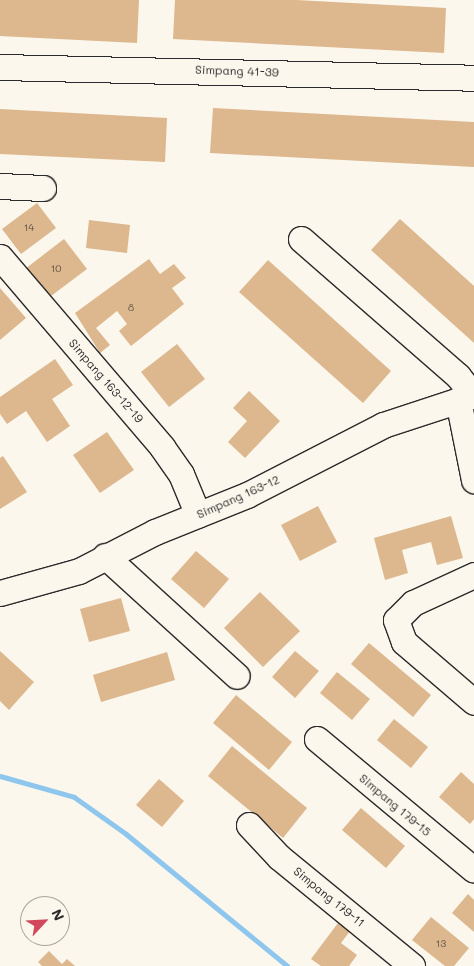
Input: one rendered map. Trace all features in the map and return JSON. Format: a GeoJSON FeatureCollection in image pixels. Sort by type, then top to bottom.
{"type":"FeatureCollection","features":[{"type":"Feature","properties":{"kind":"street","name":"Simpang 41-39"},"geometry":{"type":"LineString","coordinates":[[0,67],[474,78]]}},
{"type":"Feature","properties":{"kind":"street"},"geometry":{"type":"LineString","coordinates":[[0,186],[43,188]]}},
{"type":"Feature","properties":{"kind":"street"},"geometry":{"type":"LineString","coordinates":[[301,239],[458,376],[468,397],[474,480]]}},
{"type":"Feature","properties":{"kind":"street","name":"Simpang 163-12-19"},"geometry":{"type":"LineString","coordinates":[[0,257],[162,447],[180,474],[198,515]]}},
{"type":"Feature","properties":{"kind":"street","name":"Simpang 163-12"},"geometry":{"type":"LineString","coordinates":[[0,593],[51,582],[105,556],[247,495],[383,425],[468,397]]}},
{"type":"Feature","properties":{"kind":"street"},"geometry":{"type":"LineString","coordinates":[[105,556],[237,676]]}},
{"type":"Feature","properties":{"kind":"street"},"geometry":{"type":"LineString","coordinates":[[474,576],[412,603],[396,620],[404,642],[474,702]]}},
{"type":"Feature","properties":{"kind":"street","name":"Simpang 179-15"},"geometry":{"type":"LineString","coordinates":[[317,739],[474,870]]}},
{"type":"Feature","properties":{"kind":"street","name":"Simpang 179-11"},"geometry":{"type":"LineString","coordinates":[[250,825],[279,857],[412,966]]}},
{"type":"Feature","properties":{"kind":"building"},"geometry":{"type":"Polygon","coordinates":[[[0,0],[139,0],[137,43],[0,36],[0,0]]]}},
{"type":"Feature","properties":{"kind":"building"},"geometry":{"type":"Polygon","coordinates":[[[175,0],[296,0],[446,8],[444,53],[173,39],[175,0]]]}},
{"type":"Feature","properties":{"kind":"building"},"geometry":{"type":"Polygon","coordinates":[[[213,108],[474,122],[474,167],[210,153],[213,108]]]}},
{"type":"Feature","properties":{"kind":"building"},"geometry":{"type":"Polygon","coordinates":[[[0,109],[167,118],[165,162],[0,154],[0,109]]]}},
{"type":"Feature","properties":{"kind":"building"},"geometry":{"type":"Polygon","coordinates":[[[37,203],[56,228],[21,254],[2,229],[37,203]]]}},
{"type":"Feature","properties":{"kind":"building"},"geometry":{"type":"Polygon","coordinates":[[[400,219],[474,286],[474,343],[371,250],[400,219]]]}},
{"type":"Feature","properties":{"kind":"building"},"geometry":{"type":"Polygon","coordinates":[[[89,220],[130,225],[127,253],[86,248],[89,220]]]}},
{"type":"Feature","properties":{"kind":"building"},"geometry":{"type":"Polygon","coordinates":[[[64,239],[87,269],[47,299],[25,269],[64,239]]]}},
{"type":"Feature","properties":{"kind":"building"},"geometry":{"type":"Polygon","coordinates":[[[149,259],[160,274],[174,264],[186,278],[172,288],[184,304],[131,346],[119,331],[127,324],[117,311],[96,328],[110,345],[100,353],[75,313],[149,259]]]}},
{"type":"Feature","properties":{"kind":"building"},"geometry":{"type":"Polygon","coordinates":[[[268,260],[391,371],[363,403],[239,292],[268,260]]]}},
{"type":"Feature","properties":{"kind":"building"},"geometry":{"type":"Polygon","coordinates":[[[0,288],[26,318],[0,340],[0,288]]]}},
{"type":"Feature","properties":{"kind":"building"},"geometry":{"type":"Polygon","coordinates":[[[177,344],[205,379],[169,407],[141,372],[177,344]]]}},
{"type":"Feature","properties":{"kind":"building"},"geometry":{"type":"Polygon","coordinates":[[[55,359],[73,385],[52,399],[70,426],[47,442],[26,411],[7,424],[0,414],[0,397],[55,359]]]}},
{"type":"Feature","properties":{"kind":"building"},"geometry":{"type":"Polygon","coordinates":[[[249,391],[280,421],[245,458],[228,442],[247,421],[233,408],[249,391]]]}},
{"type":"Feature","properties":{"kind":"building"},"geometry":{"type":"Polygon","coordinates":[[[107,432],[134,470],[100,493],[73,455],[107,432]]]}},
{"type":"Feature","properties":{"kind":"building"},"geometry":{"type":"Polygon","coordinates":[[[3,456],[27,492],[0,509],[0,458],[3,456]]]}},
{"type":"Feature","properties":{"kind":"building"},"geometry":{"type":"Polygon","coordinates":[[[318,506],[337,542],[300,561],[281,525],[318,506]]]}},
{"type":"Feature","properties":{"kind":"building"},"geometry":{"type":"Polygon","coordinates":[[[451,516],[463,558],[437,565],[431,542],[402,550],[408,573],[385,580],[374,538],[451,516]]]}},
{"type":"Feature","properties":{"kind":"building"},"geometry":{"type":"Polygon","coordinates":[[[196,551],[229,579],[204,608],[171,579],[196,551]]]}},
{"type":"Feature","properties":{"kind":"building"},"geometry":{"type":"Polygon","coordinates":[[[260,592],[300,631],[263,667],[224,628],[260,592]]]}},
{"type":"Feature","properties":{"kind":"building"},"geometry":{"type":"Polygon","coordinates":[[[121,598],[130,631],[89,642],[80,609],[121,598]]]}},
{"type":"Feature","properties":{"kind":"building"},"geometry":{"type":"Polygon","coordinates":[[[369,643],[431,695],[413,717],[351,664],[369,643]]]}},
{"type":"Feature","properties":{"kind":"building"},"geometry":{"type":"Polygon","coordinates":[[[0,651],[34,682],[9,710],[0,701],[0,651]]]}},
{"type":"Feature","properties":{"kind":"building"},"geometry":{"type":"Polygon","coordinates":[[[295,651],[319,671],[295,698],[272,677],[295,651]]]}},
{"type":"Feature","properties":{"kind":"building"},"geometry":{"type":"Polygon","coordinates":[[[167,652],[175,680],[101,702],[93,675],[167,652]]]}},
{"type":"Feature","properties":{"kind":"building"},"geometry":{"type":"Polygon","coordinates":[[[337,672],[370,699],[352,720],[320,693],[337,672]]]}},
{"type":"Feature","properties":{"kind":"building"},"geometry":{"type":"Polygon","coordinates":[[[236,695],[292,742],[269,770],[213,723],[236,695]]]}},
{"type":"Feature","properties":{"kind":"building"},"geometry":{"type":"Polygon","coordinates":[[[394,719],[428,747],[411,768],[377,740],[394,719]]]}},
{"type":"Feature","properties":{"kind":"building"},"geometry":{"type":"Polygon","coordinates":[[[232,746],[307,808],[283,838],[208,776],[232,746]]]}},
{"type":"Feature","properties":{"kind":"building"},"geometry":{"type":"Polygon","coordinates":[[[461,772],[474,784],[474,819],[470,824],[439,797],[461,772]]]}},
{"type":"Feature","properties":{"kind":"building"},"geometry":{"type":"Polygon","coordinates":[[[159,779],[184,801],[162,827],[136,805],[159,779]]]}},
{"type":"Feature","properties":{"kind":"building"},"geometry":{"type":"Polygon","coordinates":[[[361,808],[405,846],[386,868],[342,830],[361,808]]]}},
{"type":"Feature","properties":{"kind":"building"},"geometry":{"type":"Polygon","coordinates":[[[468,894],[474,900],[474,932],[452,913],[468,894]]]}},
{"type":"Feature","properties":{"kind":"building"},"geometry":{"type":"Polygon","coordinates":[[[431,917],[469,948],[454,966],[445,966],[412,940],[431,917]]]}},
{"type":"Feature","properties":{"kind":"building"},"geometry":{"type":"Polygon","coordinates":[[[338,923],[350,931],[341,943],[357,955],[349,966],[321,966],[311,959],[338,923]]]}},
{"type":"Feature","properties":{"kind":"building"},"geometry":{"type":"Polygon","coordinates":[[[49,951],[62,964],[67,959],[75,966],[42,966],[38,962],[49,951]]]}},
{"type":"Feature","properties":{"kind":"waterway"},"geometry":{"type":"LineString","coordinates":[[0,776],[74,797],[126,834],[287,966]]}}]}
